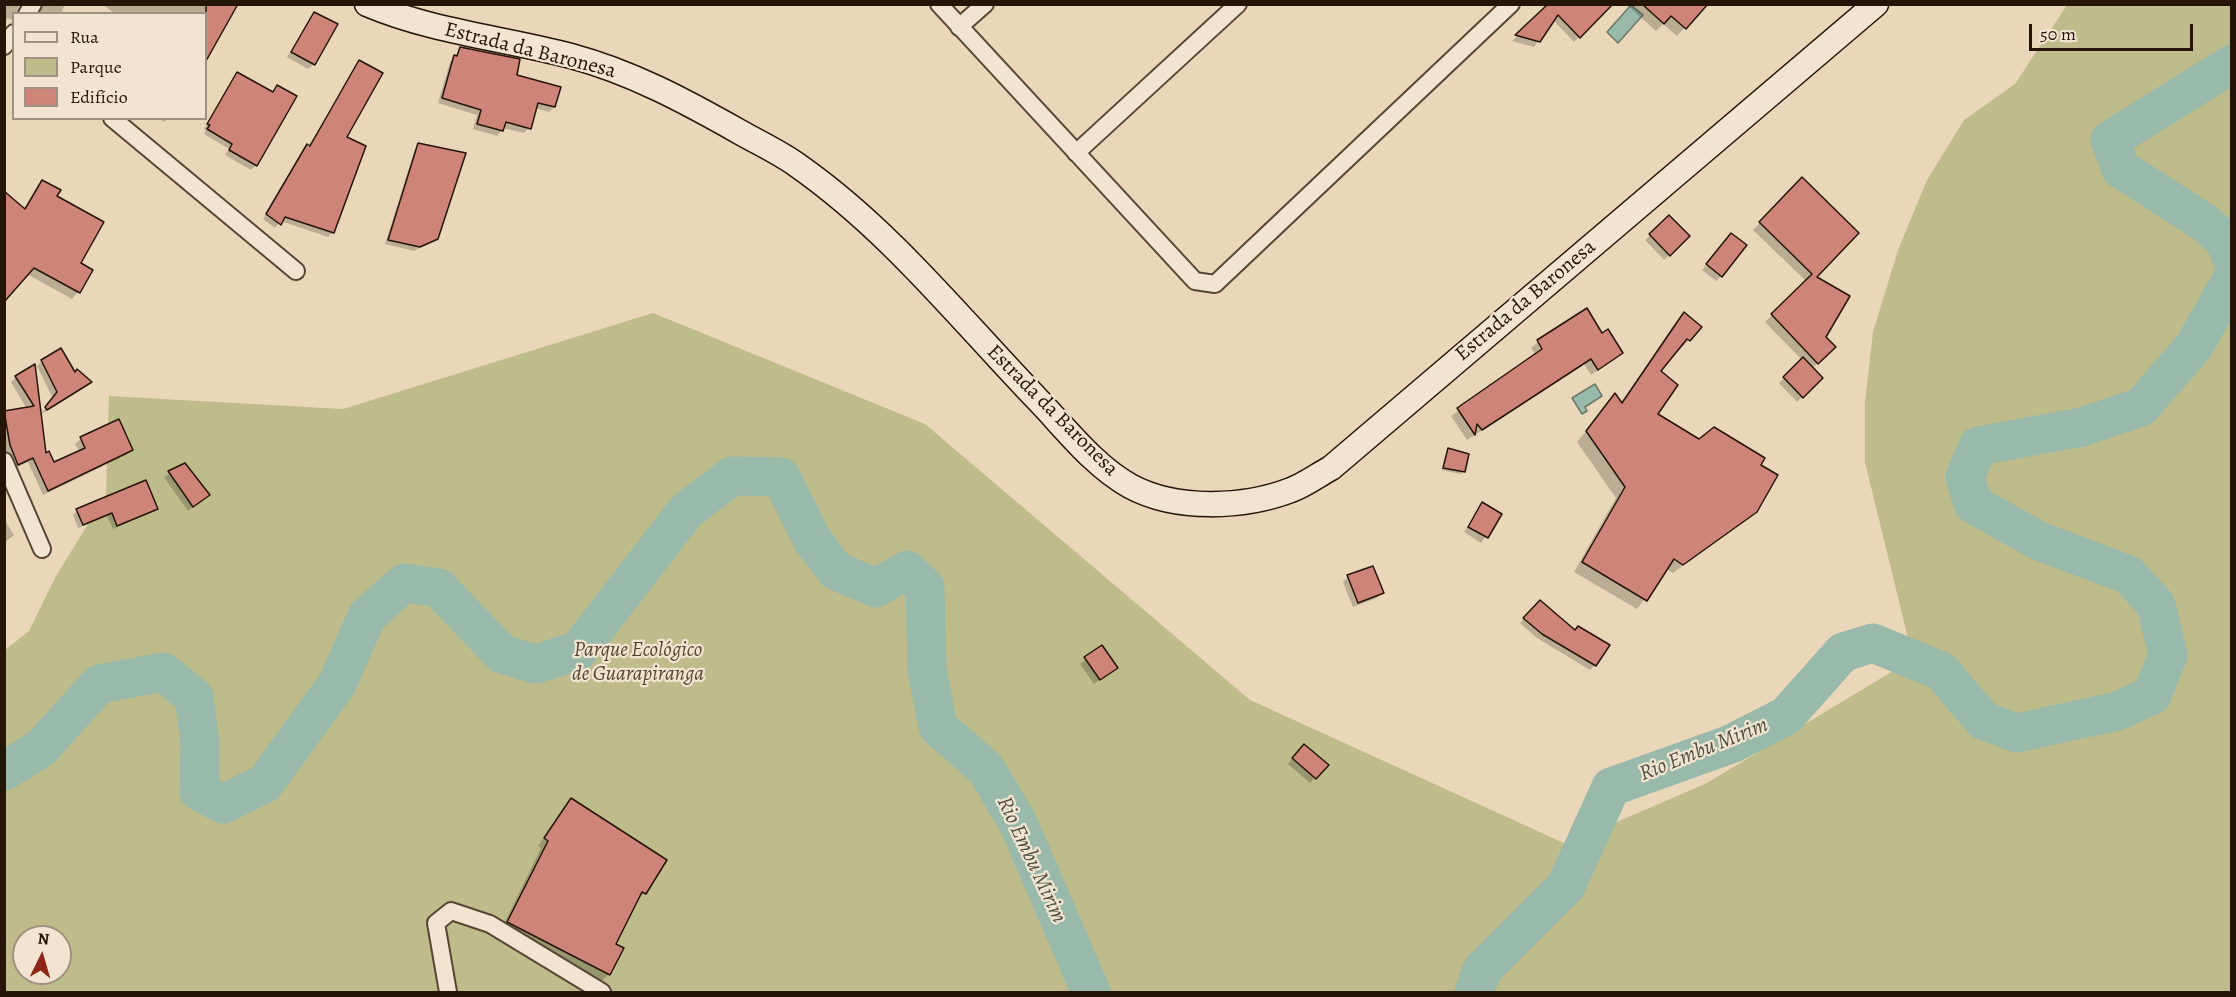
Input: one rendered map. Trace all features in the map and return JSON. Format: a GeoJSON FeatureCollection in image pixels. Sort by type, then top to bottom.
{"type":"FeatureCollection","features":[{"type":"Feature","properties":{"kind":"main road","name":"Estrada da Baronesa"},"geometry":{"type":"LineString","coordinates":[[367,4],[432,27],[571,56],[627,74],[699,109],[796,164],[869,221],[912,263],[976,335],[1095,459],[1130,486],[1164,498],[1206,503],[1260,500],[1295,489],[1331,468],[1876,4]]}},
{"type":"Feature","properties":{"kind":"street"},"geometry":{"type":"LineString","coordinates":[[939,4],[1195,281],[1215,284],[1511,4]]}},
{"type":"Feature","properties":{"kind":"street"},"geometry":{"type":"LineString","coordinates":[[959,27],[985,4]]}},
{"type":"Feature","properties":{"kind":"street"},"geometry":{"type":"LineString","coordinates":[[1076,153],[1238,4]]}},
{"type":"Feature","properties":{"kind":"street"},"geometry":{"type":"LineString","coordinates":[[114,120],[296,271]]}},
{"type":"Feature","properties":{"kind":"street"},"geometry":{"type":"LineString","coordinates":[[4,461],[42,549]]}},
{"type":"Feature","properties":{"kind":"street"},"geometry":{"type":"LineString","coordinates":[[448,993],[436,923],[451,911],[490,924],[602,993]]}},
{"type":"Feature","properties":{"kind":"green space","name":"Parque Ecológico de Guarapiranga"},"geometry":{"type":"Polygon","coordinates":[[[2067,5],[2231,5],[2231,992],[5,992],[5,650],[29,631],[56,576],[106,495],[109,396],[343,409],[653,313],[925,424],[1250,700],[1566,844],[1707,783],[1913,659],[1865,462],[1865,403],[1873,332],[1898,250],[1927,180],[1964,120],[2015,84],[2067,5]]]}},
{"type":"Feature","properties":{"kind":"shaded area"},"geometry":{"type":"Polygon","coordinates":[[[1631,5],[1643,15],[1618,43],[1607,32],[1631,5]]]}},
{"type":"Feature","properties":{"kind":"shaded area"},"geometry":{"type":"Polygon","coordinates":[[[1595,384],[1602,396],[1585,407],[1587,411],[1582,414],[1572,398],[1595,384]]]}},
{"type":"Feature","properties":{"kind":"building"},"geometry":{"type":"Polygon","coordinates":[[[206,4],[238,4],[207,59],[207,12],[206,4]]]}},
{"type":"Feature","properties":{"kind":"building"},"geometry":{"type":"Polygon","coordinates":[[[1548,4],[1613,4],[1580,38],[1558,15],[1540,42],[1515,35],[1548,4]]]}},
{"type":"Feature","properties":{"kind":"building"},"geometry":{"type":"Polygon","coordinates":[[[1642,4],[1708,4],[1686,29],[1671,16],[1664,24],[1642,4]]]}},
{"type":"Feature","properties":{"kind":"building"},"geometry":{"type":"Polygon","coordinates":[[[314,12],[338,24],[315,65],[291,52],[314,12]]]}},
{"type":"Feature","properties":{"kind":"building"},"geometry":{"type":"Polygon","coordinates":[[[460,47],[520,59],[517,75],[561,87],[555,107],[538,103],[531,129],[506,122],[503,131],[477,124],[481,110],[442,98],[454,55],[457,56],[460,47]]]}},
{"type":"Feature","properties":{"kind":"building"},"geometry":{"type":"Polygon","coordinates":[[[359,60],[383,73],[347,137],[366,146],[334,233],[285,217],[281,225],[266,214],[307,144],[310,146],[359,60]]]}},
{"type":"Feature","properties":{"kind":"building"},"geometry":{"type":"Polygon","coordinates":[[[237,72],[273,92],[277,85],[297,96],[257,166],[229,150],[232,144],[207,129],[210,125],[207,124],[237,72]]]}},
{"type":"Feature","properties":{"kind":"building"},"geometry":{"type":"Polygon","coordinates":[[[418,143],[466,153],[438,239],[420,247],[388,240],[418,143]]]}},
{"type":"Feature","properties":{"kind":"building"},"geometry":{"type":"Polygon","coordinates":[[[1802,177],[1859,233],[1817,277],[1850,296],[1826,337],[1836,347],[1818,364],[1771,314],[1812,274],[1759,222],[1802,177]]]}},
{"type":"Feature","properties":{"kind":"building"},"geometry":{"type":"Polygon","coordinates":[[[42,180],[61,190],[57,196],[104,222],[81,263],[93,270],[80,293],[34,268],[4,302],[4,191],[25,209],[42,180]]]}},
{"type":"Feature","properties":{"kind":"building"},"geometry":{"type":"Polygon","coordinates":[[[1669,215],[1690,236],[1670,256],[1649,234],[1669,215]]]}},
{"type":"Feature","properties":{"kind":"building"},"geometry":{"type":"Polygon","coordinates":[[[1731,233],[1747,245],[1722,277],[1706,264],[1731,233]]]}},
{"type":"Feature","properties":{"kind":"building"},"geometry":{"type":"Polygon","coordinates":[[[1587,308],[1602,333],[1608,329],[1623,353],[1598,370],[1591,359],[1482,430],[1477,424],[1475,435],[1457,408],[1542,349],[1537,340],[1587,308]]]}},
{"type":"Feature","properties":{"kind":"building"},"geometry":{"type":"Polygon","coordinates":[[[1684,312],[1702,327],[1690,341],[1687,339],[1661,371],[1678,385],[1658,414],[1699,439],[1714,427],[1765,458],[1761,465],[1778,475],[1757,512],[1683,565],[1674,559],[1647,601],[1582,562],[1625,487],[1586,431],[1615,393],[1622,403],[1684,312]]]}},
{"type":"Feature","properties":{"kind":"building"},"geometry":{"type":"Polygon","coordinates":[[[61,348],[75,372],[77,369],[92,382],[47,410],[45,407],[57,392],[41,360],[61,348]]]}},
{"type":"Feature","properties":{"kind":"building"},"geometry":{"type":"Polygon","coordinates":[[[1803,357],[1823,378],[1803,398],[1783,377],[1803,357]]]}},
{"type":"Feature","properties":{"kind":"building"},"geometry":{"type":"Polygon","coordinates":[[[35,364],[46,453],[49,451],[54,462],[85,448],[80,437],[119,419],[133,450],[48,491],[33,458],[18,465],[10,445],[4,411],[34,406],[15,376],[35,364]]]}},
{"type":"Feature","properties":{"kind":"building"},"geometry":{"type":"Polygon","coordinates":[[[1448,448],[1469,454],[1465,472],[1443,468],[1448,448]]]}},
{"type":"Feature","properties":{"kind":"building"},"geometry":{"type":"Polygon","coordinates":[[[185,463],[210,495],[193,507],[168,471],[185,463]]]}},
{"type":"Feature","properties":{"kind":"building"},"geometry":{"type":"Polygon","coordinates":[[[146,480],[158,509],[117,526],[112,513],[83,525],[76,509],[146,480]]]}},
{"type":"Feature","properties":{"kind":"building"},"geometry":{"type":"Polygon","coordinates":[[[1482,502],[1502,514],[1488,538],[1468,527],[1482,502]]]}},
{"type":"Feature","properties":{"kind":"building"},"geometry":{"type":"Polygon","coordinates":[[[1373,566],[1384,593],[1358,603],[1347,575],[1373,566]]]}},
{"type":"Feature","properties":{"kind":"building"},"geometry":{"type":"Polygon","coordinates":[[[1540,600],[1575,630],[1578,626],[1610,645],[1596,666],[1542,634],[1523,618],[1540,600]]]}},
{"type":"Feature","properties":{"kind":"building"},"geometry":{"type":"Polygon","coordinates":[[[1102,645],[1118,668],[1100,680],[1084,657],[1102,645]]]}},
{"type":"Feature","properties":{"kind":"building"},"geometry":{"type":"Polygon","coordinates":[[[1304,744],[1329,765],[1316,779],[1292,758],[1304,744]]]}},
{"type":"Feature","properties":{"kind":"building"},"geometry":{"type":"Polygon","coordinates":[[[571,798],[667,860],[646,894],[642,892],[616,944],[624,948],[610,975],[507,922],[548,841],[544,838],[571,798]]]}},
{"type":"Feature","properties":{"kind":"waterway","name":"Rio Embu Mirim"},"geometry":{"type":"LineString","coordinates":[[2232,64],[2110,140],[2121,169],[2205,223],[2225,241],[2232,260]]}},
{"type":"Feature","properties":{"kind":"waterway","name":"Rio Embu Mirim"},"geometry":{"type":"LineString","coordinates":[[1474,992],[1482,970],[1566,886],[1611,787],[1731,744],[1786,716],[1843,652],[1873,643],[1941,671],[1984,721],[2017,733],[2118,711],[2152,695],[2168,655],[2156,605],[2129,575],[2039,541],[1973,504],[1965,477],[1978,446],[2082,427],[2141,407],[2194,346],[2232,279]]}},
{"type":"Feature","properties":{"kind":"waterway","name":"Rio Embu Mirim"},"geometry":{"type":"LineString","coordinates":[[4,771],[40,749],[99,684],[163,672],[194,697],[200,743],[199,791],[223,804],[265,783],[337,684],[367,616],[404,583],[439,588],[502,654],[535,664],[578,651],[686,511],[732,476],[781,477],[813,541],[836,571],[876,588],[907,570],[925,587],[927,670],[938,727],[986,769],[1018,823],[1091,992]]}}]}
